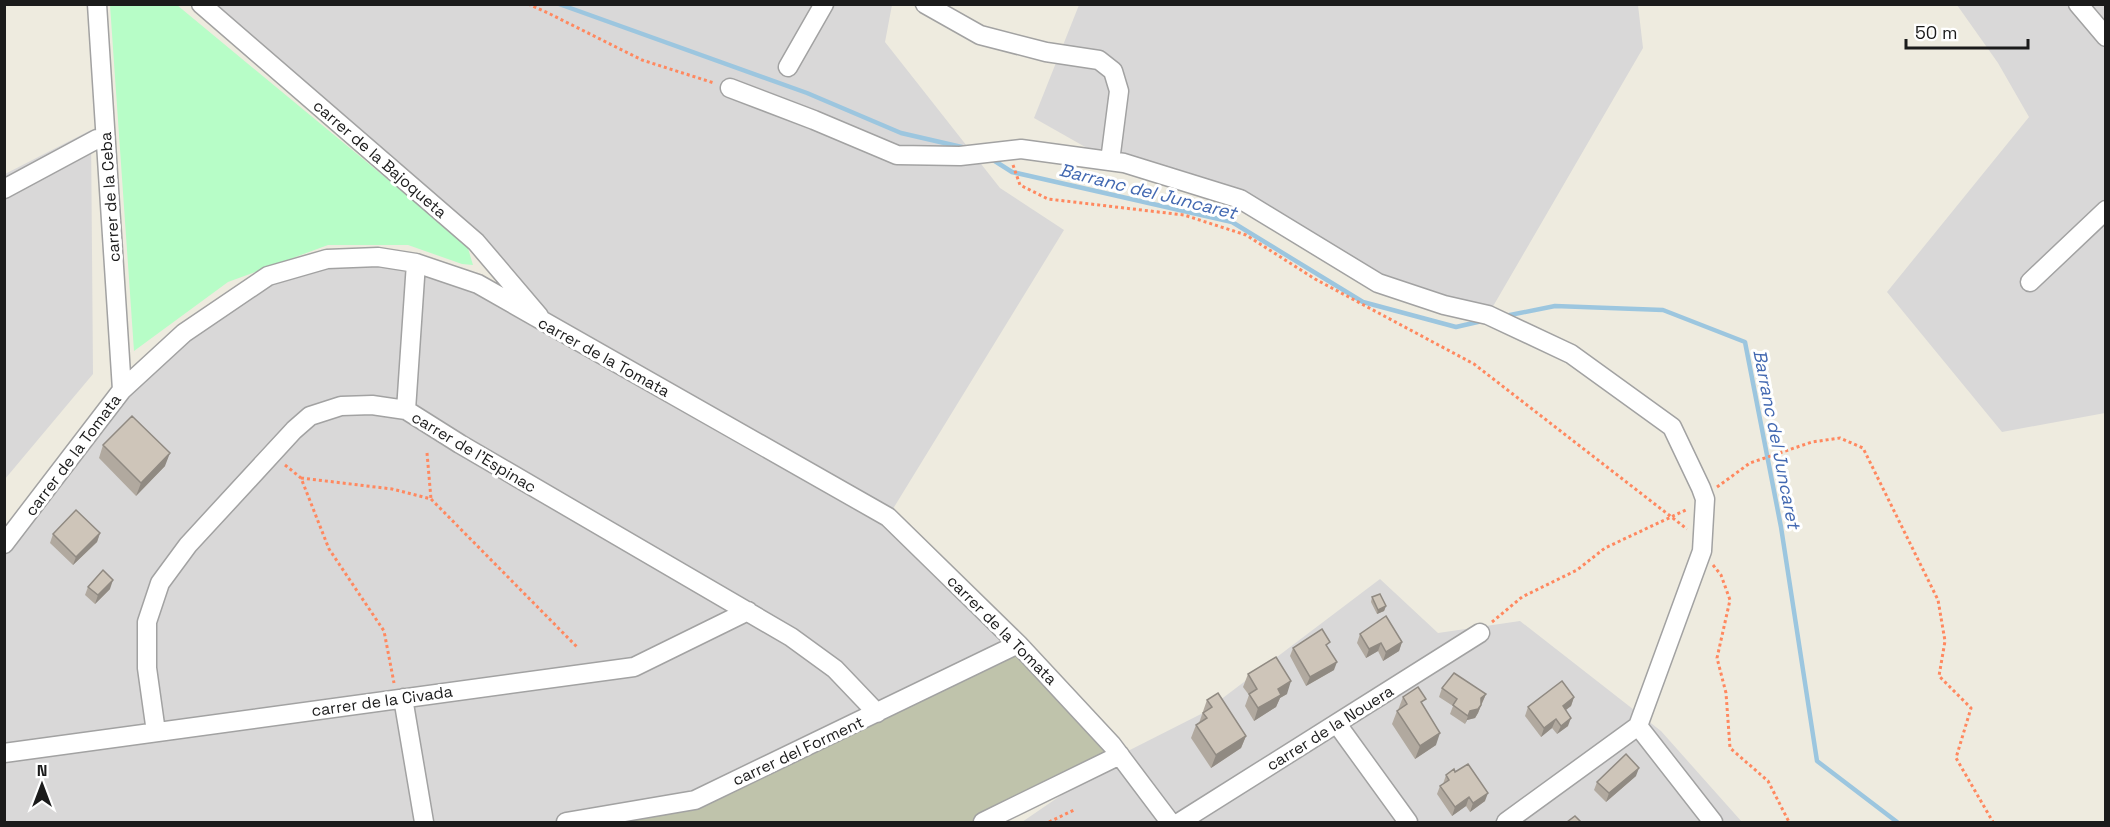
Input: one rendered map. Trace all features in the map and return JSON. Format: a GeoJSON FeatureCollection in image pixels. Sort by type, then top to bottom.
{"type":"FeatureCollection","features":[{"type":"Feature","properties":{"kind":"street","name":"carrer de la Ceba"},"geometry":{"type":"LineString","coordinates":[[97,4],[123,390]]}},
{"type":"Feature","properties":{"kind":"street","name":"carrer de la Bajoqueta"},"geometry":{"type":"LineString","coordinates":[[201,4],[476,242],[547,325]]}},
{"type":"Feature","properties":{"kind":"street"},"geometry":{"type":"LineString","coordinates":[[788,67],[824,4]]}},
{"type":"Feature","properties":{"kind":"street"},"geometry":{"type":"LineString","coordinates":[[925,4],[980,35],[1046,52],[1099,60],[1113,71],[1119,91],[1110,161]]}},
{"type":"Feature","properties":{"kind":"street"},"geometry":{"type":"LineString","coordinates":[[2078,4],[2104,31]]}},
{"type":"Feature","properties":{"kind":"street"},"geometry":{"type":"LineString","coordinates":[[730,88],[897,155],[960,156],[1021,149],[1124,163],[1240,199],[1378,283],[1444,305],[1488,315],[1571,354],[1672,427],[1705,499],[1702,551],[1638,726],[1506,822]]}},
{"type":"Feature","properties":{"kind":"street"},"geometry":{"type":"LineString","coordinates":[[4,189],[97,139]]}},
{"type":"Feature","properties":{"kind":"street"},"geometry":{"type":"LineString","coordinates":[[2030,282],[2106,210]]}},
{"type":"Feature","properties":{"kind":"street","name":"carrer de la Tomata"},"geometry":{"type":"LineString","coordinates":[[4,544],[123,390],[184,333],[268,276],[327,259],[378,257],[416,263],[478,284],[888,517],[1018,644],[1182,821]]}},
{"type":"Feature","properties":{"kind":"street"},"geometry":{"type":"LineString","coordinates":[[478,284],[492,258]]}},
{"type":"Feature","properties":{"kind":"street"},"geometry":{"type":"LineString","coordinates":[[406,410],[416,263]]}},
{"type":"Feature","properties":{"kind":"street","name":"carrer de l'Espinac"},"geometry":{"type":"LineString","coordinates":[[156,732],[147,668],[147,622],[160,583],[188,545],[294,430],[310,416],[341,406],[372,405],[406,410],[460,444],[748,610],[835,669],[877,713]]}},
{"type":"Feature","properties":{"kind":"street","name":"carrer de la Civada"},"geometry":{"type":"LineString","coordinates":[[4,753],[634,667],[748,610]]}},
{"type":"Feature","properties":{"kind":"street","name":"carrer de la Nouera"},"geometry":{"type":"LineString","coordinates":[[1182,821],[1480,633]]}},
{"type":"Feature","properties":{"kind":"street","name":"carrer del Forment"},"geometry":{"type":"LineString","coordinates":[[566,822],[695,800],[1018,644]]}},
{"type":"Feature","properties":{"kind":"street"},"geometry":{"type":"LineString","coordinates":[[399,698],[424,822]]}},
{"type":"Feature","properties":{"kind":"street"},"geometry":{"type":"LineString","coordinates":[[1337,724],[1408,822]]}},
{"type":"Feature","properties":{"kind":"street"},"geometry":{"type":"LineString","coordinates":[[1638,726],[1713,822]]}},
{"type":"Feature","properties":{"kind":"street"},"geometry":{"type":"LineString","coordinates":[[983,822],[1120,755]]}},
{"type":"Feature","properties":{"kind":"path"},"geometry":{"type":"LineString","coordinates":[[528,4],[642,60],[730,88]]}},
{"type":"Feature","properties":{"kind":"path"},"geometry":{"type":"LineString","coordinates":[[1008,151],[1020,185],[1048,199],[1185,215],[1246,235],[1315,279],[1474,364],[1674,517]]}},
{"type":"Feature","properties":{"kind":"path"},"geometry":{"type":"LineString","coordinates":[[1480,633],[1522,597],[1577,570],[1605,548],[1674,517],[1705,499],[1724,480],[1750,463],[1812,442],[1840,438],[1863,448],[1938,600],[1945,641],[1939,676],[1971,708],[1956,758],[1993,822]]}},
{"type":"Feature","properties":{"kind":"path"},"geometry":{"type":"LineString","coordinates":[[273,453],[301,478],[329,549],[384,631],[399,698]]}},
{"type":"Feature","properties":{"kind":"path"},"geometry":{"type":"LineString","coordinates":[[427,453],[431,499]]}},
{"type":"Feature","properties":{"kind":"path"},"geometry":{"type":"LineString","coordinates":[[301,478],[392,489],[431,499],[578,648]]}},
{"type":"Feature","properties":{"kind":"path"},"geometry":{"type":"LineString","coordinates":[[1702,551],[1721,575],[1730,600],[1718,658],[1726,693],[1730,748],[1768,781],[1789,822]]}},
{"type":"Feature","properties":{"kind":"path"},"geometry":{"type":"LineString","coordinates":[[1049,822],[1076,809]]}},
{"type":"Feature","properties":{"kind":"shaded area"},"geometry":{"type":"Polygon","coordinates":[[[201,5],[892,5],[885,42],[1000,188],[1064,230],[888,517],[579,344],[901,535],[1018,644],[695,800],[560,822],[5,822],[5,544],[122,390],[268,276],[327,259],[416,263],[545,324],[492,258],[201,5]]]}},
{"type":"Feature","properties":{"kind":"shaded area"},"geometry":{"type":"Polygon","coordinates":[[[1079,5],[1638,5],[1643,48],[1488,315],[1378,283],[1241,199],[1110,161],[1034,118],[1079,5]]]}},
{"type":"Feature","properties":{"kind":"shaded area"},"geometry":{"type":"Polygon","coordinates":[[[1957,5],[2105,5],[2105,413],[2002,432],[1887,292],[2029,117],[1998,63],[1957,5]]]}},
{"type":"Feature","properties":{"kind":"shaded area"},"geometry":{"type":"Polygon","coordinates":[[[91,130],[93,374],[5,479],[5,174],[91,130]]]}},
{"type":"Feature","properties":{"kind":"shaded area"},"geometry":{"type":"Polygon","coordinates":[[[1380,579],[1438,633],[1520,621],[1661,731],[1742,822],[1022,822],[1120,755],[1203,713],[1380,579]]]}},
{"type":"Feature","properties":{"kind":"shaded area"},"geometry":{"type":"Polygon","coordinates":[[[1018,644],[1120,755],[983,822],[566,822],[695,800],[1018,644]]]}},
{"type":"Feature","properties":{"kind":"green space"},"geometry":{"type":"Polygon","coordinates":[[[110,5],[177,5],[467,245],[473,265],[462,264],[408,245],[328,245],[228,282],[134,351],[110,5]]]}},
{"type":"Feature","properties":{"kind":"building"},"geometry":{"type":"Polygon","coordinates":[[[132,416],[170,453],[141,483],[103,445],[132,416]]]}},
{"type":"Feature","properties":{"kind":"building"},"geometry":{"type":"Polygon","coordinates":[[[76,510],[100,533],[76,557],[53,534],[76,510]]]}},
{"type":"Feature","properties":{"kind":"building"},"geometry":{"type":"Polygon","coordinates":[[[103,570],[113,580],[98,595],[88,587],[103,570]]]}},
{"type":"Feature","properties":{"kind":"building"},"geometry":{"type":"Polygon","coordinates":[[[1380,594],[1386,606],[1378,610],[1372,597],[1380,594]]]}},
{"type":"Feature","properties":{"kind":"building"},"geometry":{"type":"Polygon","coordinates":[[[1386,616],[1402,642],[1386,652],[1381,643],[1369,649],[1360,634],[1386,616]]]}},
{"type":"Feature","properties":{"kind":"building"},"geometry":{"type":"Polygon","coordinates":[[[1322,629],[1330,642],[1326,645],[1337,662],[1310,677],[1293,648],[1322,629]]]}},
{"type":"Feature","properties":{"kind":"building"},"geometry":{"type":"Polygon","coordinates":[[[1276,657],[1291,681],[1278,689],[1281,695],[1258,708],[1249,694],[1257,689],[1248,674],[1276,657]]]}},
{"type":"Feature","properties":{"kind":"building"},"geometry":{"type":"Polygon","coordinates":[[[1454,673],[1486,694],[1481,698],[1481,705],[1478,709],[1470,711],[1468,716],[1453,705],[1457,699],[1442,688],[1454,673]]]}},
{"type":"Feature","properties":{"kind":"building"},"geometry":{"type":"Polygon","coordinates":[[[1562,681],[1574,697],[1563,706],[1571,718],[1561,726],[1556,719],[1544,728],[1528,707],[1562,681]]]}},
{"type":"Feature","properties":{"kind":"building"},"geometry":{"type":"Polygon","coordinates":[[[1418,687],[1426,699],[1421,702],[1440,733],[1420,746],[1397,711],[1407,704],[1403,697],[1418,687]]]}},
{"type":"Feature","properties":{"kind":"building"},"geometry":{"type":"Polygon","coordinates":[[[1218,693],[1246,736],[1216,755],[1196,725],[1207,718],[1203,713],[1212,707],[1207,700],[1218,693]]]}},
{"type":"Feature","properties":{"kind":"building"},"geometry":{"type":"Polygon","coordinates":[[[1626,754],[1639,768],[1609,793],[1597,782],[1626,754]]]}},
{"type":"Feature","properties":{"kind":"building"},"geometry":{"type":"Polygon","coordinates":[[[1468,764],[1488,793],[1473,803],[1469,797],[1455,807],[1440,786],[1449,780],[1446,775],[1468,764]]]}},
{"type":"Feature","properties":{"kind":"building"},"geometry":{"type":"Polygon","coordinates":[[[1575,816],[1581,822],[1567,822],[1575,816]]]}},
{"type":"Feature","properties":{"kind":"waterway","name":"Barranc del Juncaret"},"geometry":{"type":"LineString","coordinates":[[559,4],[807,93],[901,133],[966,148]]}},
{"type":"Feature","properties":{"kind":"waterway","name":"Barranc del Juncaret"},"geometry":{"type":"LineString","coordinates":[[990,158],[1012,172],[1232,222],[1363,302],[1456,327],[1482,321]]}},
{"type":"Feature","properties":{"kind":"waterway","name":"Barranc del Juncaret"},"geometry":{"type":"LineString","coordinates":[[1505,316],[1555,306],[1663,310],[1745,342],[1781,527],[1817,761],[1897,822]]}}]}
